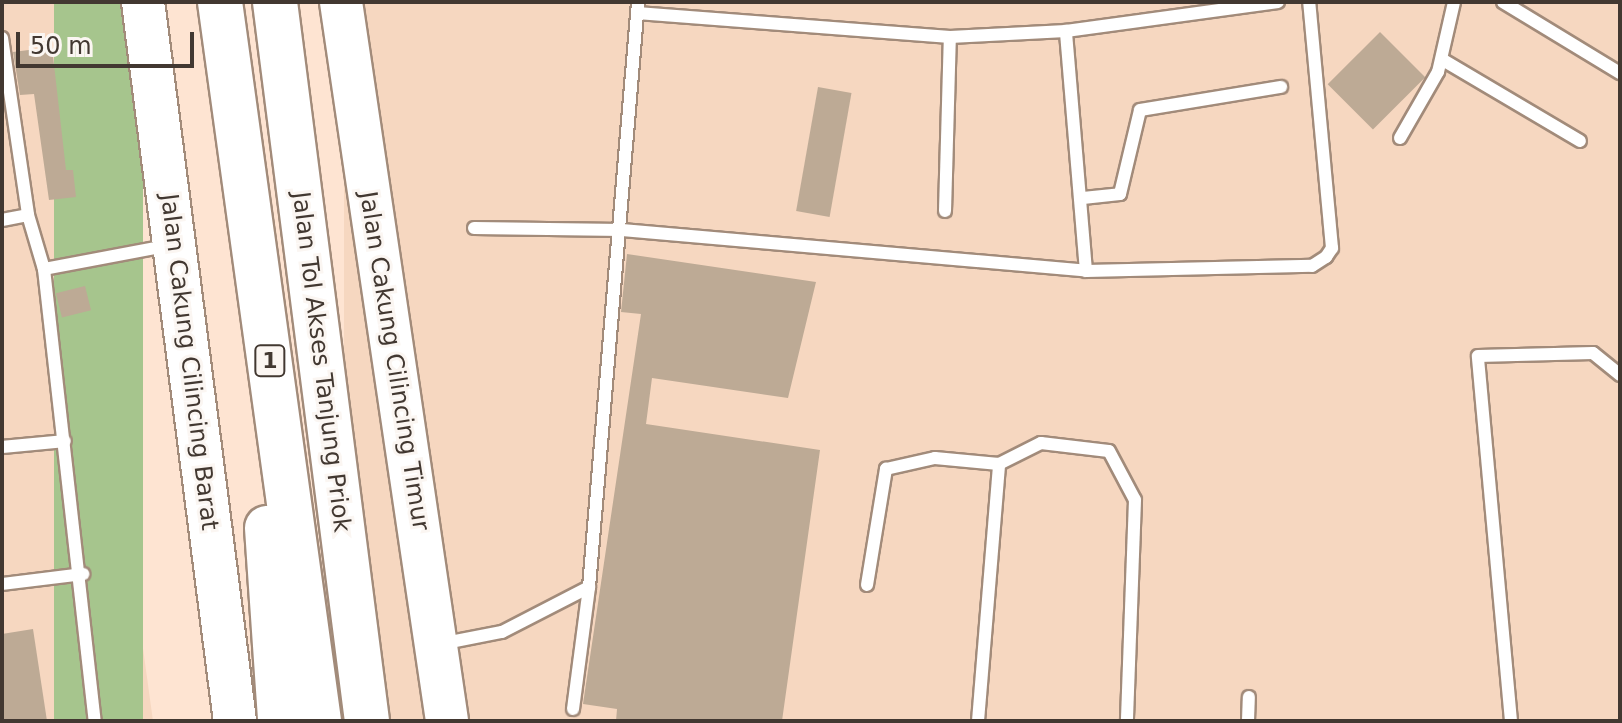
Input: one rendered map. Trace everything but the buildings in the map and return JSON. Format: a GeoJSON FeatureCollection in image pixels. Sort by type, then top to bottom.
{"type":"FeatureCollection","features":[{"type":"Feature","properties":{"kind":"highway","name":"Jalan Cakung Cilincing Barat"},"geometry":{"type":"LineString","coordinates":[[143,2],[235,721]]}},
{"type":"Feature","properties":{"kind":"highway","name":"Jalan Tol Akses Tanjung Priok"},"geometry":{"type":"LineString","coordinates":[[220,2],[319,721]]}},
{"type":"Feature","properties":{"kind":"highway","name":"Jalan Tol Akses Tanjung Priok"},"geometry":{"type":"LineString","coordinates":[[275,2],[367,721]]}},
{"type":"Feature","properties":{"kind":"highway","name":"Jalan Cakung Cilincing Timur"},"geometry":{"type":"LineString","coordinates":[[341,2],[447,721]]}},
{"type":"Feature","properties":{"kind":"highway"},"geometry":{"type":"LineString","coordinates":[[264,311],[280,721]]}},
{"type":"Feature","properties":{"kind":"lane"},"geometry":{"type":"LineString","coordinates":[[573,709],[589,587],[622,230],[638,7],[950,37],[1066,31],[1278,2]]}},
{"type":"Feature","properties":{"kind":"lane"},"geometry":{"type":"LineString","coordinates":[[474,228],[622,230],[1086,271],[1312,266],[1326,257],[1332,248],[1309,2]]}},
{"type":"Feature","properties":{"kind":"lane"},"geometry":{"type":"LineString","coordinates":[[1400,138],[1443,60],[1454,2]]}},
{"type":"Feature","properties":{"kind":"lane"},"geometry":{"type":"LineString","coordinates":[[1503,2],[1620,73]]}},
{"type":"Feature","properties":{"kind":"lane"},"geometry":{"type":"LineString","coordinates":[[1066,31],[1083,198],[1086,271]]}},
{"type":"Feature","properties":{"kind":"lane"},"geometry":{"type":"LineString","coordinates":[[945,211],[950,37]]}},
{"type":"Feature","properties":{"kind":"lane"},"geometry":{"type":"LineString","coordinates":[[2,38],[28,215],[44,269],[83,574],[95,721]]}},
{"type":"Feature","properties":{"kind":"lane"},"geometry":{"type":"LineString","coordinates":[[1443,60],[1580,141]]}},
{"type":"Feature","properties":{"kind":"lane"},"geometry":{"type":"LineString","coordinates":[[1083,198],[1120,194],[1140,110],[1281,87]]}},
{"type":"Feature","properties":{"kind":"lane"},"geometry":{"type":"LineString","coordinates":[[2,220],[28,215]]}},
{"type":"Feature","properties":{"kind":"lane"},"geometry":{"type":"LineString","coordinates":[[44,269],[173,244]]}},
{"type":"Feature","properties":{"kind":"lane"},"geometry":{"type":"LineString","coordinates":[[1511,721],[1478,356],[1593,353],[1620,375]]}},
{"type":"Feature","properties":{"kind":"lane"},"geometry":{"type":"LineString","coordinates":[[2,447],[65,441]]}},
{"type":"Feature","properties":{"kind":"lane"},"geometry":{"type":"LineString","coordinates":[[867,585],[886,469],[935,458],[999,464],[1041,443],[1109,451],[1120,462],[1135,500],[1127,721]]}},
{"type":"Feature","properties":{"kind":"lane"},"geometry":{"type":"LineString","coordinates":[[978,721],[999,464]]}},
{"type":"Feature","properties":{"kind":"lane"},"geometry":{"type":"LineString","coordinates":[[2,584],[83,574]]}},
{"type":"Feature","properties":{"kind":"lane"},"geometry":{"type":"LineString","coordinates":[[437,644],[502,632],[589,587]]}},
{"type":"Feature","properties":{"kind":"lane"},"geometry":{"type":"LineString","coordinates":[[1248,721],[1249,697]]}},
{"type":"Feature","properties":{"kind":"shaded area"},"geometry":{"type":"Polygon","coordinates":[[[2,2],[54,2],[153,721],[2,721],[2,2]]]}},
{"type":"Feature","properties":{"kind":"shaded area"},"geometry":{"type":"Polygon","coordinates":[[[344,2],[1620,2],[1620,721],[344,721],[344,2]]]}},
{"type":"Feature","properties":{"kind":"green space"},"geometry":{"type":"Polygon","coordinates":[[[54,2],[143,2],[143,721],[54,721],[54,2]]]}}]}
